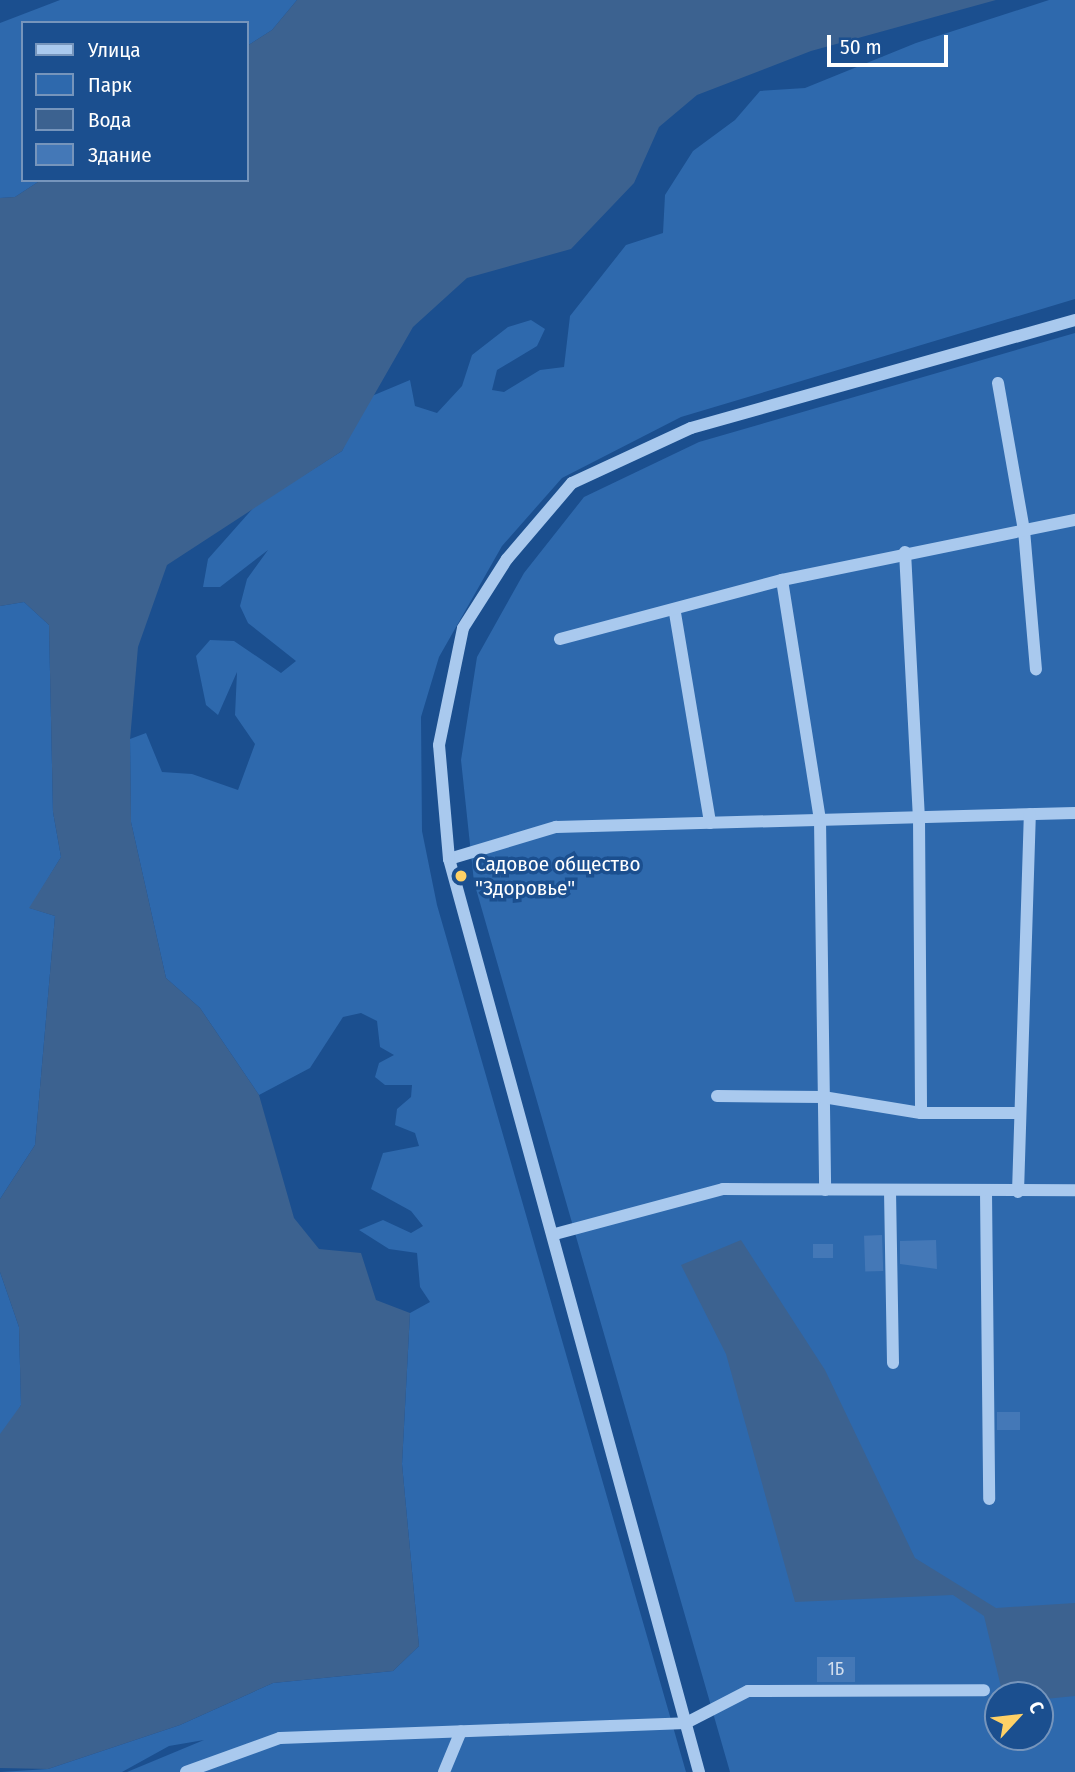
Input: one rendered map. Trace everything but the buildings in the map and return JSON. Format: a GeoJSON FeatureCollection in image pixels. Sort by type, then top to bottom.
{"type":"FeatureCollection","features":[{"type":"Feature","properties":{"kind":"street"},"geometry":{"type":"LineString","coordinates":[[699,1772],[555,1234],[449,859],[439,745],[463,628],[507,559],[572,483],[691,429],[1075,320]]}},
{"type":"Feature","properties":{"kind":"street"},"geometry":{"type":"LineString","coordinates":[[998,383],[1024,530],[1036,669]]}},
{"type":"Feature","properties":{"kind":"street"},"geometry":{"type":"LineString","coordinates":[[559,639],[675,613],[782,580],[905,552],[1075,520]]}},
{"type":"Feature","properties":{"kind":"street"},"geometry":{"type":"LineString","coordinates":[[905,552],[919,817],[920,1112]]}},
{"type":"Feature","properties":{"kind":"street"},"geometry":{"type":"LineString","coordinates":[[782,580],[820,820],[825,1190]]}},
{"type":"Feature","properties":{"kind":"street"},"geometry":{"type":"LineString","coordinates":[[675,613],[710,823]]}},
{"type":"Feature","properties":{"kind":"street"},"geometry":{"type":"LineString","coordinates":[[449,859],[556,827],[1075,813]]}},
{"type":"Feature","properties":{"kind":"street"},"geometry":{"type":"LineString","coordinates":[[1018,1192],[1018,1113],[1030,814]]}},
{"type":"Feature","properties":{"kind":"street"},"geometry":{"type":"LineString","coordinates":[[717,1096],[823,1097],[920,1112],[1018,1113]]}},
{"type":"Feature","properties":{"kind":"street"},"geometry":{"type":"LineString","coordinates":[[555,1234],[723,1189],[986,1192],[1075,1190]]}},
{"type":"Feature","properties":{"kind":"street"},"geometry":{"type":"LineString","coordinates":[[890,1191],[893,1363]]}},
{"type":"Feature","properties":{"kind":"street"},"geometry":{"type":"LineString","coordinates":[[986,1192],[989,1499]]}},
{"type":"Feature","properties":{"kind":"street"},"geometry":{"type":"LineString","coordinates":[[186,1772],[280,1738],[685,1723],[748,1691],[984,1690]]}},
{"type":"Feature","properties":{"kind":"street"},"geometry":{"type":"LineString","coordinates":[[444,1772],[461,1731]]}},
{"type":"Feature","properties":{"kind":"green space"},"geometry":{"type":"Polygon","coordinates":[[[60,0],[297,0],[272,30],[248,45],[248,21],[21,21],[21,182],[38,182],[15,197],[0,198],[0,23],[60,0]]]}},
{"type":"Feature","properties":{"kind":"green space"},"geometry":{"type":"Polygon","coordinates":[[[1049,0],[1075,0],[1075,299],[681,417],[562,478],[502,546],[439,657],[421,717],[422,831],[437,905],[686,1772],[127,1772],[204,1740],[169,1746],[122,1772],[0,1772],[48,1769],[180,1725],[273,1683],[393,1671],[419,1646],[402,1464],[410,1313],[430,1302],[420,1287],[417,1253],[389,1249],[359,1230],[383,1220],[411,1233],[423,1226],[411,1211],[371,1189],[383,1153],[419,1146],[415,1133],[395,1125],[397,1109],[411,1097],[412,1085],[385,1085],[375,1077],[379,1063],[394,1055],[380,1047],[377,1021],[361,1013],[343,1017],[310,1068],[259,1095],[200,1008],[166,978],[131,822],[130,739],[146,733],[162,772],[192,774],[238,790],[255,744],[235,715],[237,672],[218,715],[206,705],[196,656],[210,640],[234,641],[281,673],[296,661],[248,623],[240,606],[247,579],[268,550],[220,587],[203,587],[208,559],[255,506],[342,451],[367,398],[410,380],[415,406],[437,413],[462,386],[472,355],[508,327],[531,320],[545,329],[537,346],[497,370],[492,390],[504,392],[540,370],[564,367],[570,316],[626,245],[663,233],[665,195],[693,151],[735,120],[760,91],[805,88],[916,43],[1049,0]]]}},
{"type":"Feature","properties":{"kind":"green space"},"geometry":{"type":"Polygon","coordinates":[[[1075,333],[1075,1772],[730,1772],[474,882],[461,760],[477,657],[524,573],[584,497],[699,442],[1075,333]]]}},
{"type":"Feature","properties":{"kind":"green space"},"geometry":{"type":"Polygon","coordinates":[[[24,602],[49,625],[53,812],[61,857],[30,908],[55,916],[35,1145],[0,1199],[0,606],[24,602]]]}},
{"type":"Feature","properties":{"kind":"green space"},"geometry":{"type":"Polygon","coordinates":[[[0,1272],[19,1327],[21,1405],[5,1435],[0,1434],[0,1272]]]}},
{"type":"Feature","properties":{"kind":"water"},"geometry":{"type":"Polygon","coordinates":[[[297,0],[996,0],[811,51],[697,95],[659,127],[634,183],[571,249],[467,278],[413,327],[342,451],[167,565],[138,647],[130,740],[131,822],[166,978],[200,1008],[259,1095],[294,1218],[319,1249],[361,1253],[376,1300],[410,1313],[402,1464],[419,1646],[393,1671],[273,1683],[180,1725],[48,1769],[0,1768],[0,1434],[21,1405],[19,1327],[0,1272],[0,1199],[35,1145],[55,916],[29,908],[61,857],[53,812],[49,625],[24,602],[0,606],[0,198],[15,197],[38,182],[248,182],[248,45],[272,30],[297,0]]]}},
{"type":"Feature","properties":{"kind":"water"},"geometry":{"type":"Polygon","coordinates":[[[741,1240],[825,1370],[915,1558],[996,1608],[1075,1603],[1075,1696],[1054,1698],[1054,1681],[1000,1681],[984,1616],[953,1595],[795,1602],[726,1354],[681,1265],[741,1240]]]}},
{"type":"Feature","properties":{"kind":"place","name":"Садовое общество \"Здоровье\""},"geometry":{"type":"Point","coordinates":[461,876]}}]}
